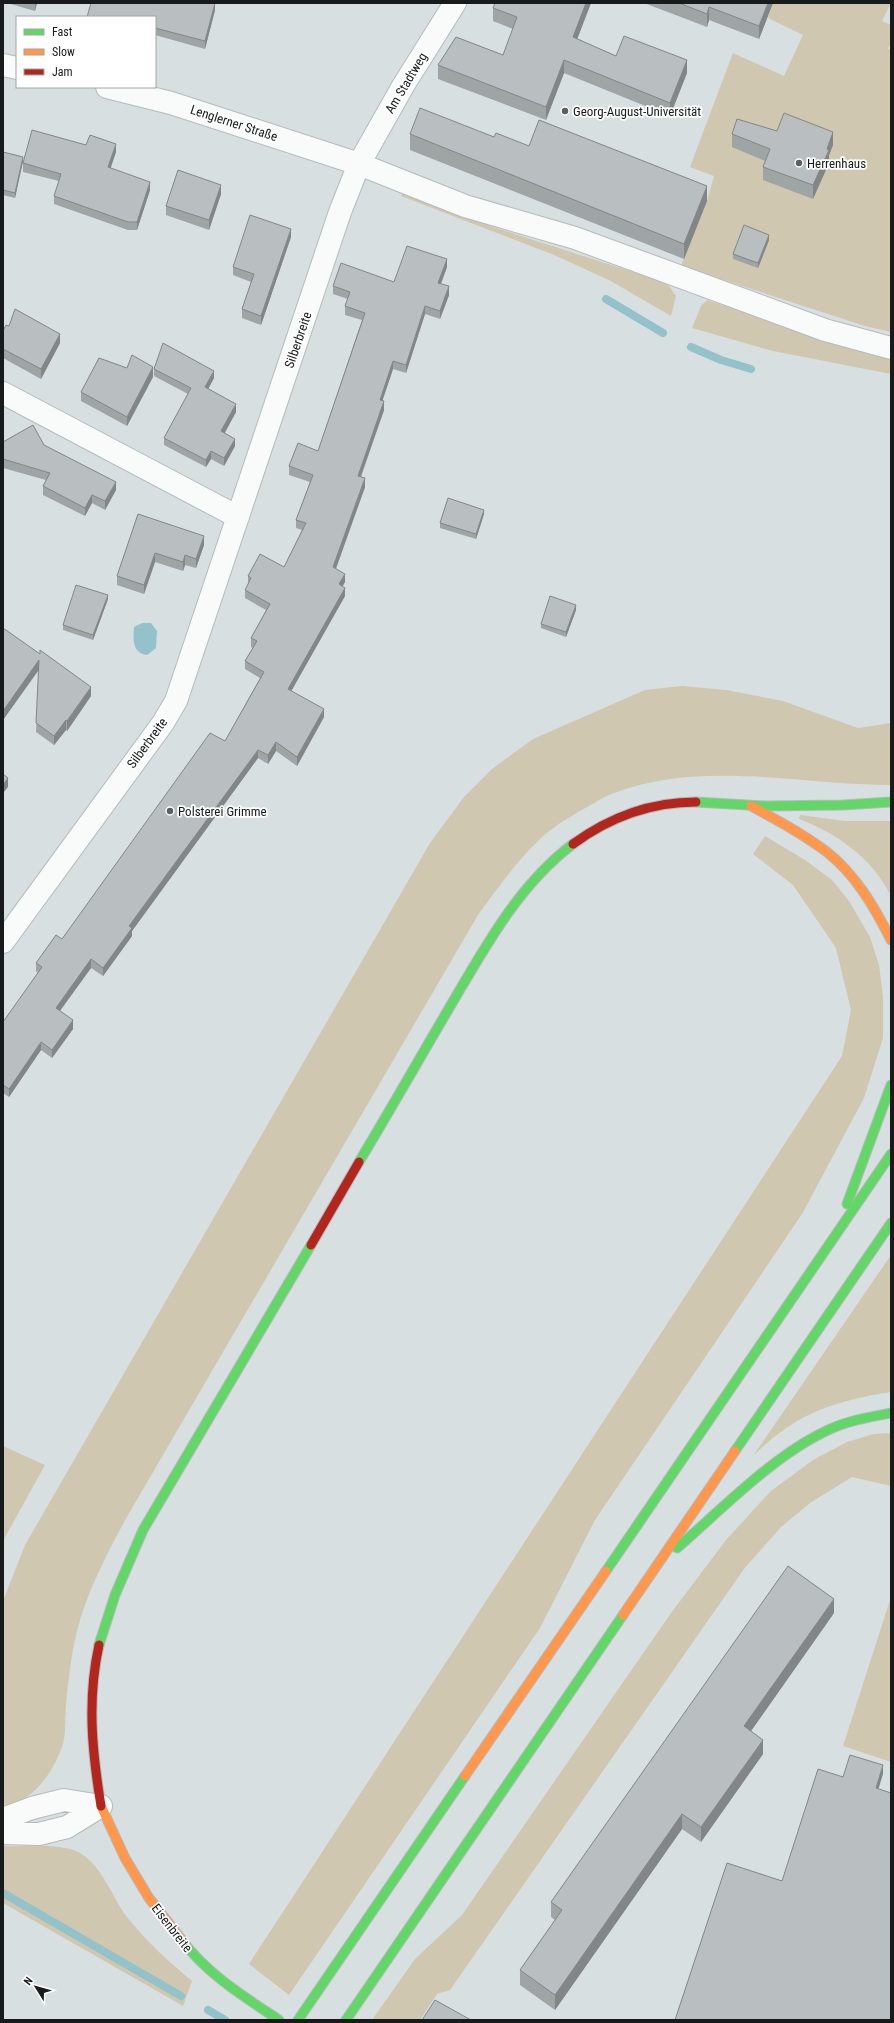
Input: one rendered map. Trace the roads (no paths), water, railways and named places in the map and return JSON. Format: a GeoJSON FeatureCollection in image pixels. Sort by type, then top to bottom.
{"type":"FeatureCollection","features":[{"type":"Feature","properties":{"kind":"main road","name":"Eisenbreite"},"geometry":{"type":"LineString","coordinates":[[279,2020],[226,1985],[193,1954],[149,1898],[125,1858],[101,1806],[93,1760],[91,1709],[94,1673],[101,1632],[117,1585],[143,1530],[480,956],[510,910],[538,875],[562,853],[587,835],[615,820],[636,812],[669,803],[701,801],[750,805],[856,806],[891,802]]}},
{"type":"Feature","properties":{"kind":"main road"},"geometry":{"type":"LineString","coordinates":[[750,805],[816,843],[848,872],[875,907],[891,940]]}},
{"type":"Feature","properties":{"kind":"main road"},"geometry":{"type":"LineString","coordinates":[[836,1234],[891,1085]]}},
{"type":"Feature","properties":{"kind":"main road"},"geometry":{"type":"LineString","coordinates":[[298,2020],[891,1154]]}},
{"type":"Feature","properties":{"kind":"main road"},"geometry":{"type":"LineString","coordinates":[[346,2020],[891,1223]]}},
{"type":"Feature","properties":{"kind":"main road"},"geometry":{"type":"LineString","coordinates":[[653,1569],[757,1478],[801,1444],[827,1430],[856,1420],[891,1413]]}},
{"type":"Feature","properties":{"kind":"street","name":"Am Stadtweg"},"geometry":{"type":"LineString","coordinates":[[359,164],[402,86],[456,3]]}},
{"type":"Feature","properties":{"kind":"street"},"geometry":{"type":"LineString","coordinates":[[3,65],[16,68]]}},
{"type":"Feature","properties":{"kind":"street","name":"Lenglerner Straße"},"geometry":{"type":"LineString","coordinates":[[111,88],[171,103],[359,164],[466,206],[575,238],[825,330],[891,348]]}},
{"type":"Feature","properties":{"kind":"street","name":"Silberbreite"},"geometry":{"type":"LineString","coordinates":[[3,942],[164,723],[176,701],[340,212],[359,164]]}},
{"type":"Feature","properties":{"kind":"street"},"geometry":{"type":"LineString","coordinates":[[3,393],[238,517]]}},
{"type":"Feature","properties":{"kind":"street"},"geometry":{"type":"LineString","coordinates":[[3,1819],[32,1808],[64,1800],[101,1806]]}},
{"type":"Feature","properties":{"kind":"street"},"geometry":{"type":"LineString","coordinates":[[3,1833],[39,1834],[68,1827],[101,1806]]}},
{"type":"Feature","properties":{"kind":"water"},"geometry":{"type":"Polygon","coordinates":[[[142,623],[151,623],[157,631],[156,648],[147,655],[138,651],[134,645],[134,627],[142,623]]]}},
{"type":"Feature","properties":{"kind":"waterway"},"geometry":{"type":"LineString","coordinates":[[606,299],[663,333]]}},
{"type":"Feature","properties":{"kind":"waterway"},"geometry":{"type":"LineString","coordinates":[[691,347],[721,360],[751,369]]}},
{"type":"Feature","properties":{"kind":"waterway"},"geometry":{"type":"LineString","coordinates":[[3,1893],[181,1996]]}},
{"type":"Feature","properties":{"kind":"waterway"},"geometry":{"type":"LineString","coordinates":[[208,2010],[225,2020]]}},
{"type":"Feature","properties":{"kind":"place","name":"Georg-August-Universität"},"geometry":{"type":"Point","coordinates":[565,111]}},
{"type":"Feature","properties":{"kind":"place","name":"Herrenhaus"},"geometry":{"type":"Point","coordinates":[799,163]}},
{"type":"Feature","properties":{"kind":"place","name":"Polsterei Grimme"},"geometry":{"type":"Point","coordinates":[170,811]}}]}
